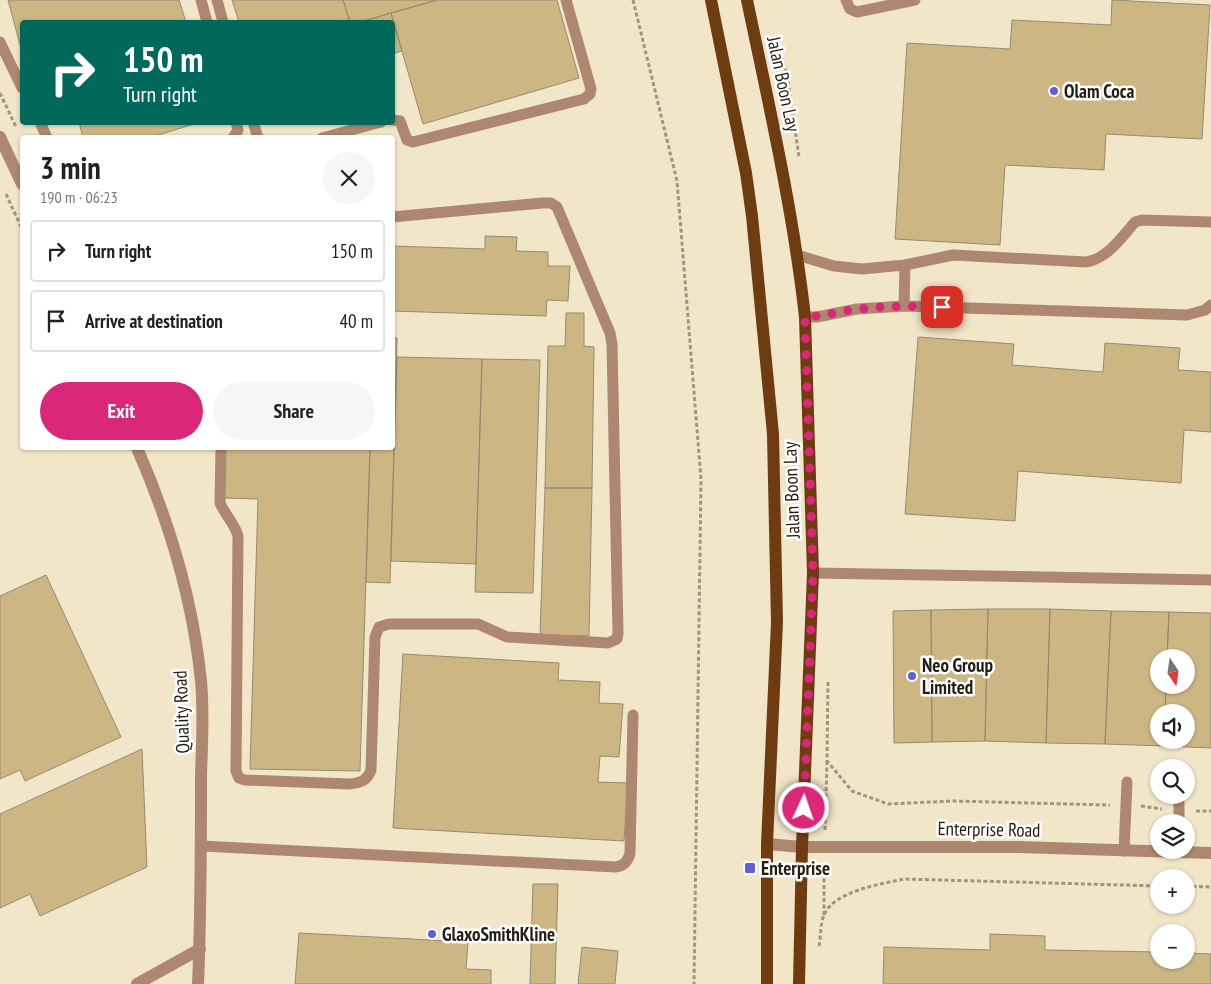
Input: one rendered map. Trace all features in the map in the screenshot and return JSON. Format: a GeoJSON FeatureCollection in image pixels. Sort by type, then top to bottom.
{"type":"FeatureCollection","features":[{"type":"Feature","properties":{"kind":"main road","name":"Jalan Boon Lay"},"geometry":{"type":"LineString","coordinates":[[711,0],[746,173],[752,216],[773,434],[777,622],[767,844],[767,984]]}},
{"type":"Feature","properties":{"kind":"main road","name":"Jalan Boon Lay"},"geometry":{"type":"LineString","coordinates":[[747,0],[780,161],[797,255],[805,317],[813,573],[802,847],[800,984]]}},
{"type":"Feature","properties":{"kind":"street"},"geometry":{"type":"LineString","coordinates":[[0,137],[20,180]]}},
{"type":"Feature","properties":{"kind":"street","name":"Quality Road"},"geometry":{"type":"LineString","coordinates":[[138,450],[159,499],[176,554],[192,618],[202,682],[200,949],[198,984]]}},
{"type":"Feature","properties":{"kind":"street","name":"Enterprise Road"},"geometry":{"type":"LineString","coordinates":[[767,844],[802,847],[1150,851]]}},
{"type":"Feature","properties":{"kind":"street","name":"Enterprise Road"},"geometry":{"type":"LineString","coordinates":[[1195,852],[1211,853]]}},
{"type":"Feature","properties":{"kind":"street"},"geometry":{"type":"LineString","coordinates":[[137,984],[200,949]]}},
{"type":"Feature","properties":{"kind":"lane"},"geometry":{"type":"LineString","coordinates":[[201,0],[207,20]]}},
{"type":"Feature","properties":{"kind":"lane"},"geometry":{"type":"LineString","coordinates":[[216,0],[222,20]]}},
{"type":"Feature","properties":{"kind":"lane"},"geometry":{"type":"LineString","coordinates":[[395,120],[400,121],[407,140],[413,142],[584,99],[590,94],[591,89],[566,0]]}},
{"type":"Feature","properties":{"kind":"lane"},"geometry":{"type":"LineString","coordinates":[[846,0],[850,10],[857,12],[916,0]]}},
{"type":"Feature","properties":{"kind":"lane"},"geometry":{"type":"LineString","coordinates":[[0,42],[20,84]]}},
{"type":"Feature","properties":{"kind":"lane"},"geometry":{"type":"LineString","coordinates":[[333,135],[370,125]]}},
{"type":"Feature","properties":{"kind":"lane"},"geometry":{"type":"LineString","coordinates":[[221,450],[220,503],[236,529],[238,536],[236,771],[239,778],[245,780],[349,784],[364,781],[369,776],[371,770],[375,636],[378,627],[383,625],[478,624],[507,637],[608,643],[617,639],[612,344],[610,333],[557,207],[551,203],[542,203],[395,217]]}},
{"type":"Feature","properties":{"kind":"lane"},"geometry":{"type":"LineString","coordinates":[[797,255],[834,266],[862,269],[905,266],[953,255],[1086,262],[1103,257],[1135,222],[1142,220],[1211,222]]}},
{"type":"Feature","properties":{"kind":"lane"},"geometry":{"type":"LineString","coordinates":[[904,306],[905,266]]}},
{"type":"Feature","properties":{"kind":"lane"},"geometry":{"type":"LineString","coordinates":[[805,317],[857,309],[904,306],[1187,315],[1205,310],[1211,305]]}},
{"type":"Feature","properties":{"kind":"lane"},"geometry":{"type":"LineString","coordinates":[[813,573],[1211,580]]}},
{"type":"Feature","properties":{"kind":"lane"},"geometry":{"type":"LineString","coordinates":[[201,846],[616,868],[628,861],[630,854],[634,715]]}},
{"type":"Feature","properties":{"kind":"lane"},"geometry":{"type":"LineString","coordinates":[[1124,851],[1127,782]]}},
{"type":"Feature","properties":{"kind":"lane"},"geometry":{"type":"LineString","coordinates":[[1179,807],[1179,814]]}},
{"type":"Feature","properties":{"kind":"path"},"geometry":{"type":"LineString","coordinates":[[633,0],[677,181],[701,480],[698,849],[694,984]]}},
{"type":"Feature","properties":{"kind":"path"},"geometry":{"type":"LineString","coordinates":[[774,37],[787,74],[800,162]]}},
{"type":"Feature","properties":{"kind":"path"},"geometry":{"type":"LineString","coordinates":[[0,93],[19,133]]}},
{"type":"Feature","properties":{"kind":"path"},"geometry":{"type":"LineString","coordinates":[[4,189],[20,225]]}},
{"type":"Feature","properties":{"kind":"path"},"geometry":{"type":"LineString","coordinates":[[828,682],[827,761],[852,791],[888,804],[953,801],[1179,807],[1211,811]]}},
{"type":"Feature","properties":{"kind":"path"},"geometry":{"type":"LineString","coordinates":[[819,948],[824,915],[834,903],[866,886],[876,884],[904,880],[1150,886]]}},
{"type":"Feature","properties":{"kind":"path"},"geometry":{"type":"LineString","coordinates":[[1195,886],[1211,887]]}},
{"type":"Feature","properties":{"kind":"building"},"geometry":{"type":"Polygon","coordinates":[[[8,0],[179,0],[185,20],[20,20],[20,45],[8,0]]]}},
{"type":"Feature","properties":{"kind":"building"},"geometry":{"type":"Polygon","coordinates":[[[232,0],[343,0],[349,20],[238,20],[232,0]]]}},
{"type":"Feature","properties":{"kind":"building"},"geometry":{"type":"Polygon","coordinates":[[[343,0],[437,0],[367,20],[349,20],[343,0]]]}},
{"type":"Feature","properties":{"kind":"building"},"geometry":{"type":"Polygon","coordinates":[[[437,0],[557,0],[579,78],[423,124],[395,27],[395,20],[393,20],[391,13],[437,0]]]}},
{"type":"Feature","properties":{"kind":"building","name":"Olam Coca"},"geometry":{"type":"Polygon","coordinates":[[[1112,0],[1210,5],[1202,139],[1106,134],[1104,170],[1005,165],[1000,245],[895,239],[907,43],[1010,49],[1012,20],[1111,25],[1112,0]]]}},
{"type":"Feature","properties":{"kind":"building"},"geometry":{"type":"Polygon","coordinates":[[[391,13],[393,20],[367,20],[391,13]]]}},
{"type":"Feature","properties":{"kind":"building"},"geometry":{"type":"Polygon","coordinates":[[[395,27],[402,51],[395,53],[395,27]]]}},
{"type":"Feature","properties":{"kind":"building"},"geometry":{"type":"Polygon","coordinates":[[[80,125],[191,125],[158,135],[82,135],[80,125]]]}},
{"type":"Feature","properties":{"kind":"building"},"geometry":{"type":"Polygon","coordinates":[[[485,236],[517,237],[516,251],[548,252],[548,266],[570,266],[568,301],[547,300],[546,316],[395,311],[395,246],[485,249],[485,236]]]}},
{"type":"Feature","properties":{"kind":"building"},"geometry":{"type":"Polygon","coordinates":[[[566,313],[584,313],[584,346],[594,347],[592,488],[545,488],[548,346],[565,346],[566,313]]]}},
{"type":"Feature","properties":{"kind":"building"},"geometry":{"type":"Polygon","coordinates":[[[918,337],[1014,344],[1012,365],[1103,372],[1105,343],[1180,348],[1178,370],[1211,372],[1211,432],[1184,430],[1181,483],[1018,471],[1015,521],[905,514],[918,337]]]}},
{"type":"Feature","properties":{"kind":"building"},"geometry":{"type":"Polygon","coordinates":[[[395,338],[397,338],[395,408],[395,338]]]}},
{"type":"Feature","properties":{"kind":"building"},"geometry":{"type":"Polygon","coordinates":[[[397,357],[482,359],[476,564],[391,561],[397,357]]]}},
{"type":"Feature","properties":{"kind":"building"},"geometry":{"type":"Polygon","coordinates":[[[482,359],[540,360],[533,593],[475,592],[482,359]]]}},
{"type":"Feature","properties":{"kind":"building"},"geometry":{"type":"Polygon","coordinates":[[[225,450],[370,450],[360,771],[250,769],[258,499],[224,498],[225,450]]]}},
{"type":"Feature","properties":{"kind":"building"},"geometry":{"type":"Polygon","coordinates":[[[370,450],[394,450],[390,583],[366,582],[370,450]]]}},
{"type":"Feature","properties":{"kind":"building"},"geometry":{"type":"Polygon","coordinates":[[[545,488],[592,488],[589,636],[540,635],[545,488]]]}},
{"type":"Feature","properties":{"kind":"building"},"geometry":{"type":"Polygon","coordinates":[[[46,575],[121,737],[25,781],[20,770],[0,779],[0,596],[46,575]]]}},
{"type":"Feature","properties":{"kind":"building"},"geometry":{"type":"Polygon","coordinates":[[[988,609],[985,741],[932,742],[931,610],[988,609]]]}},
{"type":"Feature","properties":{"kind":"building"},"geometry":{"type":"Polygon","coordinates":[[[988,609],[1050,609],[1046,743],[985,741],[988,609]]]}},
{"type":"Feature","properties":{"kind":"building"},"geometry":{"type":"Polygon","coordinates":[[[1050,609],[1111,611],[1105,744],[1046,743],[1050,609]]]}},
{"type":"Feature","properties":{"kind":"building","name":"Neo Group Limited"},"geometry":{"type":"Polygon","coordinates":[[[931,610],[932,742],[894,743],[893,611],[931,610]]]}},
{"type":"Feature","properties":{"kind":"building"},"geometry":{"type":"Polygon","coordinates":[[[1111,611],[1169,612],[1167,649],[1150,649],[1150,694],[1166,694],[1165,704],[1150,704],[1150,746],[1105,744],[1111,611]]]}},
{"type":"Feature","properties":{"kind":"building"},"geometry":{"type":"Polygon","coordinates":[[[1169,612],[1211,613],[1211,748],[1195,747],[1195,704],[1165,704],[1166,694],[1195,694],[1195,649],[1167,649],[1169,612]]]}},
{"type":"Feature","properties":{"kind":"building"},"geometry":{"type":"Polygon","coordinates":[[[403,654],[559,663],[558,680],[600,682],[599,703],[623,704],[619,757],[600,756],[598,782],[628,783],[624,841],[393,828],[403,654]]]}},
{"type":"Feature","properties":{"kind":"building"},"geometry":{"type":"Polygon","coordinates":[[[142,749],[147,867],[40,916],[30,894],[0,908],[0,814],[142,749]]]}},
{"type":"Feature","properties":{"kind":"building"},"geometry":{"type":"Polygon","coordinates":[[[533,884],[558,884],[555,984],[530,984],[533,884]]]}},
{"type":"Feature","properties":{"kind":"building"},"geometry":{"type":"Polygon","coordinates":[[[299,933],[468,942],[466,969],[491,970],[491,984],[295,984],[299,933]]]}},
{"type":"Feature","properties":{"kind":"building"},"geometry":{"type":"Polygon","coordinates":[[[990,934],[1045,936],[1045,950],[1150,952],[1150,969],[1195,969],[1195,953],[1211,954],[1211,984],[883,984],[884,947],[990,950],[990,934]]]}},
{"type":"Feature","properties":{"kind":"building"},"geometry":{"type":"Polygon","coordinates":[[[582,947],[618,951],[615,984],[578,984],[582,947]]]}},
{"type":"Feature","properties":{"kind":"place","name":"Olam Coca"},"geometry":{"type":"Point","coordinates":[1054,91]}},
{"type":"Feature","properties":{"kind":"place","name":"Neo Group Limited"},"geometry":{"type":"Point","coordinates":[912,676]}},
{"type":"Feature","properties":{"kind":"place","name":"Enterprise"},"geometry":{"type":"Point","coordinates":[750,868]}},
{"type":"Feature","properties":{"kind":"place","name":"GlaxoSmithKline"},"geometry":{"type":"Point","coordinates":[432,934]}},
{"type":"Feature","properties":{"kind":"route"},"geometry":{"type":"LineString","coordinates":[[804,808],[813,573],[805,317],[857,309],[904,306],[942,307]]}}]}
